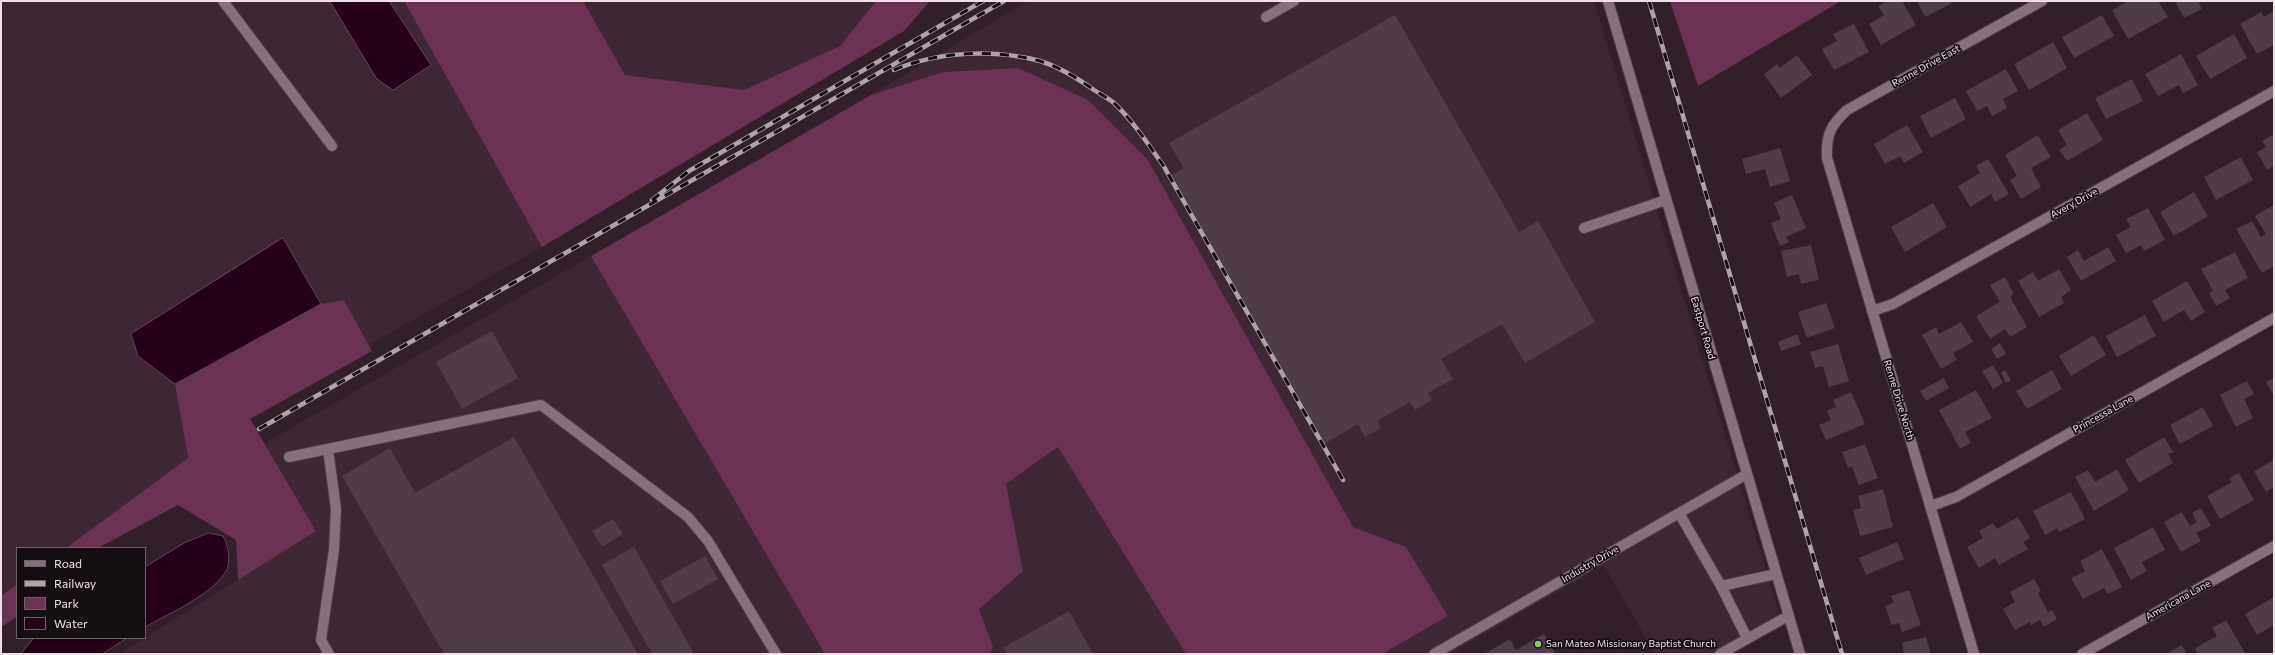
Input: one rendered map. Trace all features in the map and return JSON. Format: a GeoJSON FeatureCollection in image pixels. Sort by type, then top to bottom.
{"type":"FeatureCollection","features":[{"type":"Feature","properties":{"kind":"street"},"geometry":{"type":"LineString","coordinates":[[223,1],[332,146]]}},
{"type":"Feature","properties":{"kind":"street"},"geometry":{"type":"LineString","coordinates":[[1266,17],[1294,1]]}},
{"type":"Feature","properties":{"kind":"street","name":"Eastport Road"},"geometry":{"type":"LineString","coordinates":[[1608,1],[1800,654]]}},
{"type":"Feature","properties":{"kind":"street","name":"Renne Drive East"},"geometry":{"type":"LineString","coordinates":[[1826,146],[1828,134],[1835,121],[1847,110],[2042,1]]}},
{"type":"Feature","properties":{"kind":"street","name":"Avery Drive"},"geometry":{"type":"LineString","coordinates":[[1872,311],[1893,304],[2274,90]]}},
{"type":"Feature","properties":{"kind":"street","name":"Renne Drive North"},"geometry":{"type":"LineString","coordinates":[[1826,146],[1827,158],[1974,654]]}},
{"type":"Feature","properties":{"kind":"street"},"geometry":{"type":"LineString","coordinates":[[1584,228],[1666,200]]}},
{"type":"Feature","properties":{"kind":"street","name":"Princessa Lane"},"geometry":{"type":"LineString","coordinates":[[1931,506],[1956,497],[2274,318]]}},
{"type":"Feature","properties":{"kind":"street"},"geometry":{"type":"LineString","coordinates":[[288,457],[541,405],[688,517],[708,541],[776,654]]}},
{"type":"Feature","properties":{"kind":"street"},"geometry":{"type":"LineString","coordinates":[[328,449],[336,509],[334,550],[321,640],[329,654]]}},
{"type":"Feature","properties":{"kind":"street","name":"Industry Drive"},"geometry":{"type":"LineString","coordinates":[[1434,654],[1747,474]]}},
{"type":"Feature","properties":{"kind":"street"},"geometry":{"type":"LineString","coordinates":[[1679,513],[1721,586],[1748,638]]}},
{"type":"Feature","properties":{"kind":"street","name":"Americana Lane"},"geometry":{"type":"LineString","coordinates":[[2082,654],[2274,546]]}},
{"type":"Feature","properties":{"kind":"street"},"geometry":{"type":"LineString","coordinates":[[1721,586],[1776,574]]}},
{"type":"Feature","properties":{"kind":"street"},"geometry":{"type":"LineString","coordinates":[[1720,654],[1788,616]]}},
{"type":"Feature","properties":{"kind":"shaded area"},"geometry":{"type":"Polygon","coordinates":[[[1,1],[404,1],[542,247],[369,345],[344,300],[321,304],[284,239],[138,356],[175,384],[188,458],[67,547],[16,547],[16,585],[1,596],[1,1]]]}},
{"type":"Feature","properties":{"kind":"shaded area"},"geometry":{"type":"Polygon","coordinates":[[[583,1],[876,1],[840,46],[744,90],[625,75],[583,1]]]}},
{"type":"Feature","properties":{"kind":"shaded area"},"geometry":{"type":"Polygon","coordinates":[[[1028,1],[1594,1],[1779,614],[1709,654],[1655,654],[1604,565],[1450,654],[1382,654],[1448,616],[1406,547],[1353,527],[1148,160],[943,72],[871,95],[1028,1]]]}},
{"type":"Feature","properties":{"kind":"shaded area"},"geometry":{"type":"Polygon","coordinates":[[[591,256],[825,654],[119,654],[143,639],[146,639],[146,637],[316,531],[265,443],[591,256]]]}},
{"type":"Feature","properties":{"kind":"shaded area"},"geometry":{"type":"Polygon","coordinates":[[[1059,447],[1186,654],[990,654],[993,647],[979,609],[1023,570],[1006,484],[1059,447]]]}},
{"type":"Feature","properties":{"kind":"green space"},"geometry":{"type":"Polygon","coordinates":[[[404,1],[583,1],[625,75],[744,90],[840,46],[876,1],[930,1],[904,31],[542,247],[404,1]]]}},
{"type":"Feature","properties":{"kind":"green space"},"geometry":{"type":"Polygon","coordinates":[[[1670,1],[1841,1],[1698,86],[1670,1]]]}},
{"type":"Feature","properties":{"kind":"green space"},"geometry":{"type":"Polygon","coordinates":[[[1018,68],[1088,100],[1148,160],[1353,527],[1406,547],[1448,616],[1382,654],[1186,654],[1058,447],[1006,484],[1023,571],[979,609],[993,647],[990,654],[825,654],[591,256],[871,95],[943,72],[1018,68]]]}},
{"type":"Feature","properties":{"kind":"green space"},"geometry":{"type":"Polygon","coordinates":[[[344,300],[372,351],[250,419],[316,531],[238,580],[236,540],[178,505],[100,547],[67,547],[188,458],[175,384],[321,304],[344,300]]]}},
{"type":"Feature","properties":{"kind":"green space"},"geometry":{"type":"Polygon","coordinates":[[[16,585],[16,618],[1,627],[1,596],[16,585]]]}},
{"type":"Feature","properties":{"kind":"water"},"geometry":{"type":"Polygon","coordinates":[[[330,1],[389,1],[431,65],[393,90],[377,79],[330,1]]]}},
{"type":"Feature","properties":{"kind":"water"},"geometry":{"type":"Polygon","coordinates":[[[283,238],[321,304],[175,384],[138,356],[131,334],[283,238]]]}},
{"type":"Feature","properties":{"kind":"water"},"geometry":{"type":"Polygon","coordinates":[[[209,533],[223,536],[228,548],[229,557],[227,569],[213,586],[202,594],[146,626],[146,566],[184,543],[209,533]]]}},
{"type":"Feature","properties":{"kind":"water"},"geometry":{"type":"Polygon","coordinates":[[[33,639],[125,639],[102,654],[21,654],[33,639]]]}},
{"type":"Feature","properties":{"kind":"building"},"geometry":{"type":"Polygon","coordinates":[[[1887,1],[1902,1],[1916,25],[1881,45],[1869,24],[1884,15],[1878,6],[1887,1]]]}},
{"type":"Feature","properties":{"kind":"building"},"geometry":{"type":"Polygon","coordinates":[[[1917,1],[1956,1],[1925,17],[1917,1]]]}},
{"type":"Feature","properties":{"kind":"building"},"geometry":{"type":"Polygon","coordinates":[[[2128,1],[2158,1],[2168,17],[2128,39],[2112,10],[2128,1]]]}},
{"type":"Feature","properties":{"kind":"building"},"geometry":{"type":"Polygon","coordinates":[[[2175,1],[2198,1],[2202,9],[2184,18],[2175,1]]]}},
{"type":"Feature","properties":{"kind":"building"},"geometry":{"type":"Polygon","coordinates":[[[2274,11],[2274,45],[2257,54],[2240,24],[2261,12],[2264,17],[2274,11]]]}},
{"type":"Feature","properties":{"kind":"building"},"geometry":{"type":"Polygon","coordinates":[[[1395,15],[1519,232],[1538,221],[1595,322],[1525,363],[1502,324],[1441,359],[1453,379],[1428,393],[1432,400],[1415,410],[1410,402],[1377,421],[1381,428],[1365,437],[1358,424],[1324,444],[1171,176],[1184,168],[1169,143],[1395,15]]]}},
{"type":"Feature","properties":{"kind":"building"},"geometry":{"type":"Polygon","coordinates":[[[2102,15],[2114,36],[2074,58],[2062,37],[2102,15]]]}},
{"type":"Feature","properties":{"kind":"building"},"geometry":{"type":"Polygon","coordinates":[[[1854,24],[1869,52],[1834,70],[1822,49],[1837,41],[1833,34],[1854,24]]]}},
{"type":"Feature","properties":{"kind":"building"},"geometry":{"type":"Polygon","coordinates":[[[2234,34],[2247,58],[2210,79],[2196,56],[2234,34]]]}},
{"type":"Feature","properties":{"kind":"building"},"geometry":{"type":"Polygon","coordinates":[[[2053,42],[2067,68],[2029,90],[2014,64],[2053,42]]]}},
{"type":"Feature","properties":{"kind":"building"},"geometry":{"type":"Polygon","coordinates":[[[2181,54],[2198,85],[2183,93],[2179,85],[2158,96],[2145,74],[2181,54]]]}},
{"type":"Feature","properties":{"kind":"building"},"geometry":{"type":"Polygon","coordinates":[[[1797,55],[1812,75],[1781,98],[1764,74],[1777,64],[1780,68],[1797,55]]]}},
{"type":"Feature","properties":{"kind":"building"},"geometry":{"type":"Polygon","coordinates":[[[2006,69],[2018,91],[2003,99],[2007,108],[1992,116],[1987,106],[1977,111],[1966,91],[2006,69]]]}},
{"type":"Feature","properties":{"kind":"building"},"geometry":{"type":"Polygon","coordinates":[[[2132,79],[2143,101],[2106,119],[2095,98],[2132,79]]]}},
{"type":"Feature","properties":{"kind":"building"},"geometry":{"type":"Polygon","coordinates":[[[1955,98],[1966,119],[1931,138],[1920,116],[1955,98]]]}},
{"type":"Feature","properties":{"kind":"building"},"geometry":{"type":"Polygon","coordinates":[[[2087,113],[2103,140],[2067,161],[2059,150],[2067,145],[2058,130],[2087,113]]]}},
{"type":"Feature","properties":{"kind":"building"},"geometry":{"type":"Polygon","coordinates":[[[1907,125],[1923,152],[1904,163],[1900,156],[1885,164],[1874,144],[1907,125]]]}},
{"type":"Feature","properties":{"kind":"building"},"geometry":{"type":"Polygon","coordinates":[[[2274,134],[2274,166],[2267,170],[2257,152],[2266,147],[2262,141],[2274,134]]]}},
{"type":"Feature","properties":{"kind":"building"},"geometry":{"type":"Polygon","coordinates":[[[2038,135],[2051,157],[2031,168],[2041,187],[2021,199],[2010,180],[2017,176],[2005,155],[2038,135]]]}},
{"type":"Feature","properties":{"kind":"building"},"geometry":{"type":"Polygon","coordinates":[[[1780,148],[1790,181],[1770,187],[1765,169],[1746,174],[1742,159],[1780,148]]]}},
{"type":"Feature","properties":{"kind":"building"},"geometry":{"type":"Polygon","coordinates":[[[2241,157],[2253,180],[2216,200],[2204,177],[2241,157]]]}},
{"type":"Feature","properties":{"kind":"building"},"geometry":{"type":"Polygon","coordinates":[[[1988,159],[2009,194],[1995,202],[1991,194],[1970,207],[1958,186],[1980,173],[1976,166],[1988,159]]]}},
{"type":"Feature","properties":{"kind":"building"},"geometry":{"type":"Polygon","coordinates":[[[2194,192],[2208,216],[2174,236],[2160,212],[2194,192]]]}},
{"type":"Feature","properties":{"kind":"building"},"geometry":{"type":"Polygon","coordinates":[[[1792,195],[1806,228],[1786,237],[1789,242],[1780,246],[1771,223],[1781,219],[1774,203],[1792,195]]]}},
{"type":"Feature","properties":{"kind":"building"},"geometry":{"type":"Polygon","coordinates":[[[1933,203],[1947,227],[1905,252],[1891,227],[1933,203]]]}},
{"type":"Feature","properties":{"kind":"building"},"geometry":{"type":"Polygon","coordinates":[[[2274,205],[2274,266],[2262,273],[2236,229],[2252,221],[2261,237],[2266,234],[2255,216],[2274,205]]]}},
{"type":"Feature","properties":{"kind":"building"},"geometry":{"type":"Polygon","coordinates":[[[2148,208],[2165,240],[2144,251],[2141,245],[2126,253],[2116,235],[2131,227],[2126,219],[2148,208]]]}},
{"type":"Feature","properties":{"kind":"building"},"geometry":{"type":"Polygon","coordinates":[[[1811,245],[1819,280],[1801,284],[1799,274],[1787,277],[1781,251],[1811,245]]]}},
{"type":"Feature","properties":{"kind":"building"},"geometry":{"type":"Polygon","coordinates":[[[2108,247],[2116,261],[2081,281],[2067,257],[2078,250],[2084,261],[2108,247]]]}},
{"type":"Feature","properties":{"kind":"building"},"geometry":{"type":"Polygon","coordinates":[[[2235,252],[2248,278],[2225,290],[2230,298],[2216,306],[2209,293],[2213,291],[2201,269],[2235,252]]]}},
{"type":"Feature","properties":{"kind":"building"},"geometry":{"type":"Polygon","coordinates":[[[2059,269],[2071,290],[2061,297],[2064,303],[2039,317],[2018,281],[2033,272],[2038,281],[2059,269]]]}},
{"type":"Feature","properties":{"kind":"building"},"geometry":{"type":"Polygon","coordinates":[[[2005,277],[2014,294],[2010,297],[2027,327],[2010,337],[2005,329],[1990,339],[1976,316],[2000,302],[1990,285],[2005,277]]]}},
{"type":"Feature","properties":{"kind":"building"},"geometry":{"type":"Polygon","coordinates":[[[2187,281],[2205,312],[2191,321],[2184,310],[2164,322],[2152,301],[2187,281]]]}},
{"type":"Feature","properties":{"kind":"building"},"geometry":{"type":"Polygon","coordinates":[[[1826,303],[1835,328],[1807,338],[1798,312],[1826,303]]]}},
{"type":"Feature","properties":{"kind":"building"},"geometry":{"type":"Polygon","coordinates":[[[2145,315],[2156,336],[2117,357],[2106,336],[2145,315]]]}},
{"type":"Feature","properties":{"kind":"building"},"geometry":{"type":"Polygon","coordinates":[[[1961,322],[1973,342],[1953,353],[1957,360],[1941,369],[1922,335],[1936,327],[1939,334],[1961,322]]]}},
{"type":"Feature","properties":{"kind":"building"},"geometry":{"type":"Polygon","coordinates":[[[492,331],[518,378],[462,409],[436,362],[492,331]]]}},
{"type":"Feature","properties":{"kind":"building"},"geometry":{"type":"Polygon","coordinates":[[[1797,334],[1801,344],[1781,351],[1778,342],[1797,334]]]}},
{"type":"Feature","properties":{"kind":"building"},"geometry":{"type":"Polygon","coordinates":[[[2094,335],[2106,355],[2071,376],[2059,356],[2094,335]]]}},
{"type":"Feature","properties":{"kind":"building"},"geometry":{"type":"Polygon","coordinates":[[[2000,343],[2006,354],[1997,359],[1991,349],[2000,343]]]}},
{"type":"Feature","properties":{"kind":"building"},"geometry":{"type":"Polygon","coordinates":[[[1838,344],[1849,381],[1829,387],[1823,366],[1815,368],[1810,352],[1838,344]]]}},
{"type":"Feature","properties":{"kind":"building"},"geometry":{"type":"Polygon","coordinates":[[[1993,365],[2003,383],[1993,389],[1982,371],[1993,365]]]}},
{"type":"Feature","properties":{"kind":"building"},"geometry":{"type":"Polygon","coordinates":[[[2005,370],[2011,380],[2006,383],[2001,373],[2005,370]]]}},
{"type":"Feature","properties":{"kind":"building"},"geometry":{"type":"Polygon","coordinates":[[[2052,370],[2062,389],[2027,409],[2016,391],[2052,370]]]}},
{"type":"Feature","properties":{"kind":"building"},"geometry":{"type":"Polygon","coordinates":[[[1944,378],[1949,388],[1926,401],[1920,391],[1944,378]]]}},
{"type":"Feature","properties":{"kind":"building"},"geometry":{"type":"Polygon","coordinates":[[[2274,378],[2274,396],[2266,382],[2274,378]]]}},
{"type":"Feature","properties":{"kind":"building"},"geometry":{"type":"Polygon","coordinates":[[[2247,381],[2254,394],[2244,399],[2253,418],[2236,427],[2220,395],[2247,381]]]}},
{"type":"Feature","properties":{"kind":"building"},"geometry":{"type":"Polygon","coordinates":[[[1976,390],[1992,418],[1965,432],[1971,443],[1960,449],[1939,410],[1976,390]]]}},
{"type":"Feature","properties":{"kind":"building"},"geometry":{"type":"Polygon","coordinates":[[[1851,392],[1865,424],[1826,440],[1819,425],[1831,420],[1827,411],[1836,407],[1833,400],[1851,392]]]}},
{"type":"Feature","properties":{"kind":"building"},"geometry":{"type":"Polygon","coordinates":[[[2203,407],[2213,426],[2180,444],[2170,425],[2203,407]]]}},
{"type":"Feature","properties":{"kind":"building"},"geometry":{"type":"Polygon","coordinates":[[[514,437],[638,654],[444,654],[342,476],[390,448],[415,493],[514,437]]]}},
{"type":"Feature","properties":{"kind":"building"},"geometry":{"type":"Polygon","coordinates":[[[2164,437],[2173,452],[2168,454],[2173,463],[2139,483],[2125,460],[2164,437]]]}},
{"type":"Feature","properties":{"kind":"building"},"geometry":{"type":"Polygon","coordinates":[[[1865,444],[1878,478],[1859,485],[1852,466],[1848,468],[1842,452],[1865,444]]]}},
{"type":"Feature","properties":{"kind":"building"},"geometry":{"type":"Polygon","coordinates":[[[2274,460],[2274,487],[2266,492],[2254,471],[2274,460]]]}},
{"type":"Feature","properties":{"kind":"building"},"geometry":{"type":"Polygon","coordinates":[[[2117,469],[2129,490],[2094,511],[2075,477],[2088,470],[2095,482],[2117,469]]]}},
{"type":"Feature","properties":{"kind":"building"},"geometry":{"type":"Polygon","coordinates":[[[2239,473],[2254,500],[2220,519],[2207,496],[2232,482],[2229,478],[2239,473]]]}},
{"type":"Feature","properties":{"kind":"building"},"geometry":{"type":"Polygon","coordinates":[[[1883,489],[1893,527],[1860,536],[1853,510],[1861,508],[1858,496],[1883,489]]]}},
{"type":"Feature","properties":{"kind":"building"},"geometry":{"type":"Polygon","coordinates":[[[2071,492],[2085,519],[2059,532],[2057,528],[2045,535],[2033,511],[2071,492]]]}},
{"type":"Feature","properties":{"kind":"building"},"geometry":{"type":"Polygon","coordinates":[[[2201,508],[2211,526],[2196,533],[2201,541],[2181,552],[2164,522],[2182,512],[2190,526],[2197,522],[2192,513],[2201,508]]]}},
{"type":"Feature","properties":{"kind":"building"},"geometry":{"type":"Polygon","coordinates":[[[2018,517],[2030,538],[2023,542],[2028,549],[1999,565],[1995,558],[1979,568],[1967,547],[1983,538],[1979,531],[1993,523],[1997,529],[2018,517]]]}},
{"type":"Feature","properties":{"kind":"building"},"geometry":{"type":"Polygon","coordinates":[[[613,519],[623,534],[602,547],[592,531],[613,519]]]}},
{"type":"Feature","properties":{"kind":"building"},"geometry":{"type":"Polygon","coordinates":[[[2153,527],[2165,550],[2142,562],[2147,571],[2131,580],[2114,548],[2153,527]]]}},
{"type":"Feature","properties":{"kind":"building"},"geometry":{"type":"Polygon","coordinates":[[[1897,542],[1904,559],[1866,575],[1859,558],[1897,542]]]}},
{"type":"Feature","properties":{"kind":"building"},"geometry":{"type":"Polygon","coordinates":[[[634,547],[694,654],[652,654],[602,565],[634,547]]]}},
{"type":"Feature","properties":{"kind":"building"},"geometry":{"type":"Polygon","coordinates":[[[2102,549],[2122,587],[2108,594],[2104,588],[2083,599],[2071,578],[2085,571],[2080,561],[2102,549]]]}},
{"type":"Feature","properties":{"kind":"building"},"geometry":{"type":"Polygon","coordinates":[[[705,556],[718,579],[673,604],[660,581],[705,556]]]}},
{"type":"Feature","properties":{"kind":"building"},"geometry":{"type":"Polygon","coordinates":[[[2034,579],[2041,591],[2038,593],[2048,612],[2052,610],[2057,619],[2044,627],[2040,620],[2031,625],[2030,622],[2015,630],[2003,609],[2015,602],[2010,592],[2034,579]]]}},
{"type":"Feature","properties":{"kind":"building"},"geometry":{"type":"Polygon","coordinates":[[[1909,590],[1921,625],[1902,632],[1899,623],[1892,625],[1885,606],[1894,603],[1891,596],[1909,590]]]}},
{"type":"Feature","properties":{"kind":"building"},"geometry":{"type":"Polygon","coordinates":[[[2274,597],[2274,625],[2257,635],[2245,614],[2274,597]]]}},
{"type":"Feature","properties":{"kind":"building"},"geometry":{"type":"Polygon","coordinates":[[[1069,611],[1093,654],[1007,654],[1003,648],[1069,611]]]}},
{"type":"Feature","properties":{"kind":"building"},"geometry":{"type":"Polygon","coordinates":[[[2226,620],[2245,653],[2198,654],[2195,648],[2217,636],[2212,628],[2226,620]]]}},
{"type":"Feature","properties":{"kind":"building","name":"San Mateo Missionary Baptist Church"},"geometry":{"type":"Polygon","coordinates":[[[1544,634],[1556,654],[1484,654],[1510,639],[1516,650],[1544,634]]]}},
{"type":"Feature","properties":{"kind":"building"},"geometry":{"type":"Polygon","coordinates":[[[1926,637],[1931,654],[1904,654],[1902,643],[1926,637]]]}},
{"type":"Feature","properties":{"kind":"building"},"geometry":{"type":"Polygon","coordinates":[[[2182,645],[2187,654],[2165,654],[2182,645]]]}},
{"type":"Feature","properties":{"kind":"railway"},"geometry":{"type":"LineString","coordinates":[[652,200],[689,171],[983,1]]}},
{"type":"Feature","properties":{"kind":"railway"},"geometry":{"type":"LineString","coordinates":[[259,429],[1004,1]]}},
{"type":"Feature","properties":{"kind":"railway"},"geometry":{"type":"LineString","coordinates":[[1649,1],[1842,654]]}},
{"type":"Feature","properties":{"kind":"railway"},"geometry":{"type":"LineString","coordinates":[[894,70],[929,59],[967,54],[1023,57],[1047,63],[1075,77],[1114,103],[1134,125],[1163,165],[1343,480]]}},
{"type":"Feature","properties":{"kind":"place","name":"San Mateo Missionary Baptist Church"},"geometry":{"type":"Point","coordinates":[1538,644]}}]}
